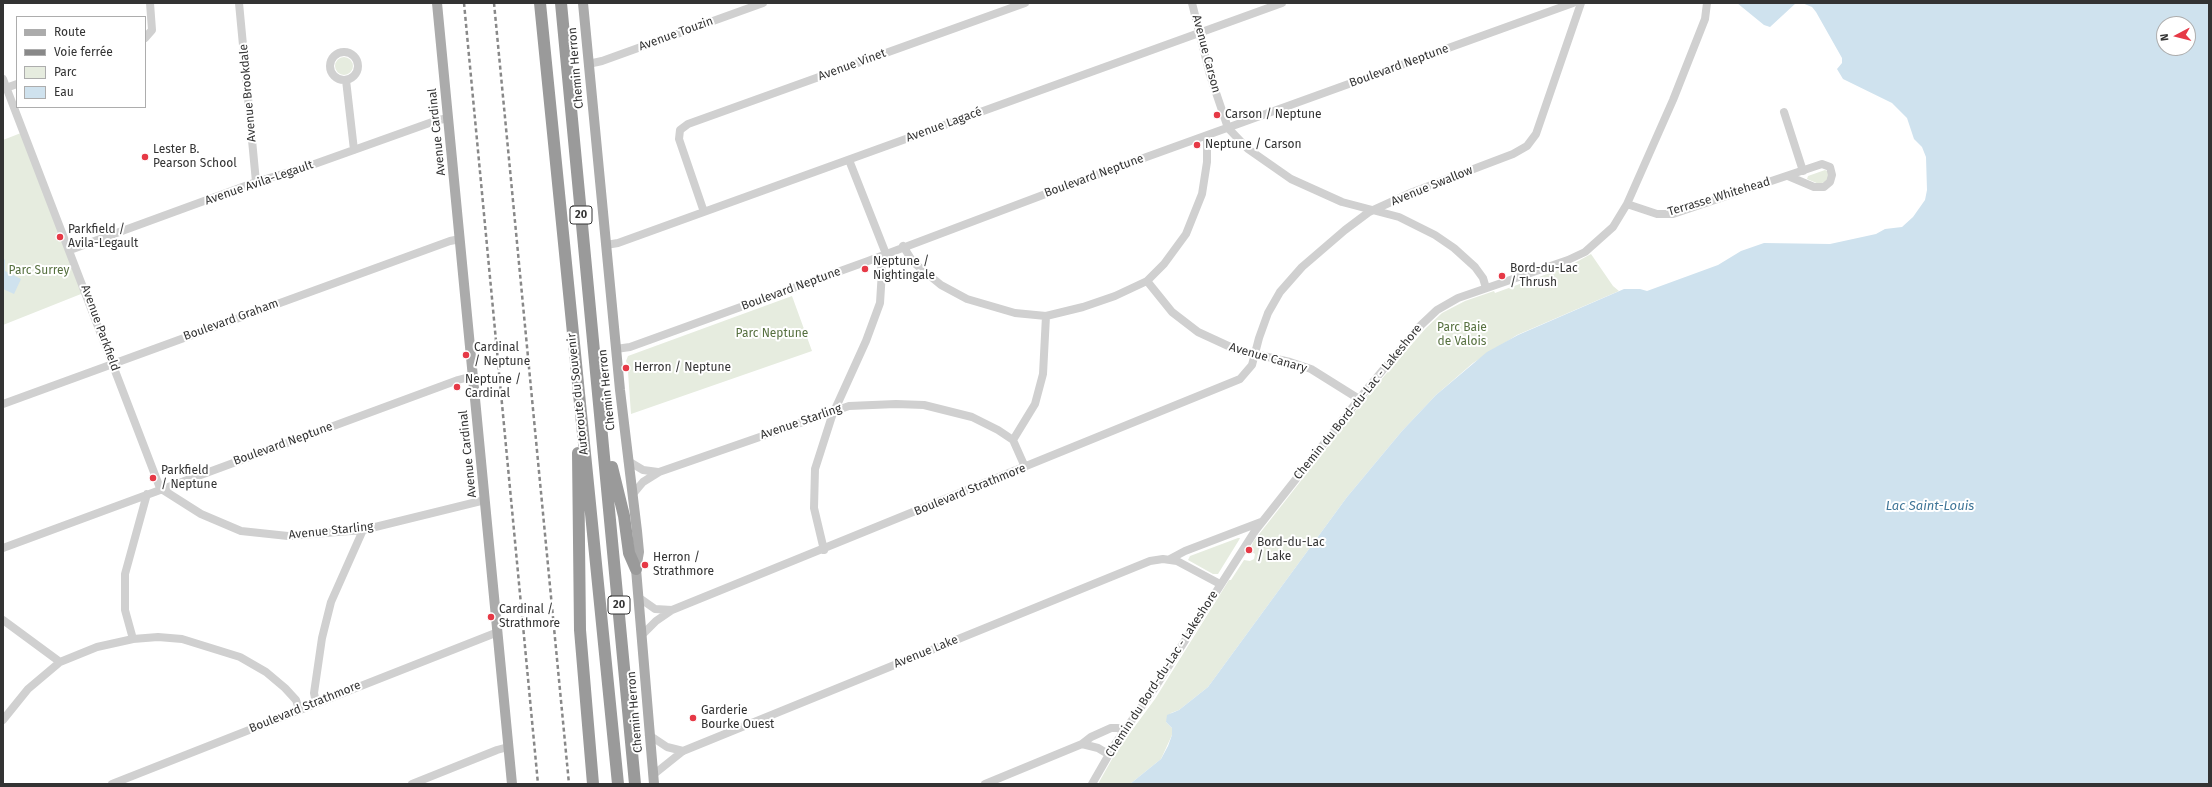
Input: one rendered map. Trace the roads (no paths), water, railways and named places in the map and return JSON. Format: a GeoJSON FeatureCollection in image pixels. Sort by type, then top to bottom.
{"type":"FeatureCollection","features":[{"type":"Feature","properties":{"kind":"highway","name":"Autoroute du Souvenir"},"geometry":{"type":"LineString","coordinates":[[540,3],[578,400],[598,565],[618,784]]}},
{"type":"Feature","properties":{"kind":"highway","name":"Autoroute du Souvenir"},"geometry":{"type":"LineString","coordinates":[[561,3],[635,784]]}},
{"type":"Feature","properties":{"kind":"highway"},"geometry":{"type":"LineString","coordinates":[[578,400],[579,617],[593,784]]}},
{"type":"Feature","properties":{"kind":"highway"},"geometry":{"type":"LineString","coordinates":[[602,427],[624,516],[629,553],[636,569]]}},
{"type":"Feature","properties":{"kind":"main road","name":"Avenue Cardinal"},"geometry":{"type":"LineString","coordinates":[[437,3],[486,500],[512,784]]}},
{"type":"Feature","properties":{"kind":"main road","name":"Chemin Herron"},"geometry":{"type":"LineString","coordinates":[[583,3],[616,350],[639,552],[636,569],[653,779]]}},
{"type":"Feature","properties":{"kind":"street"},"geometry":{"type":"LineString","coordinates":[[146,37],[152,30],[150,3]]}},
{"type":"Feature","properties":{"kind":"street","name":"Avenue Brookdale"},"geometry":{"type":"LineString","coordinates":[[240,3],[256,182]]}},
{"type":"Feature","properties":{"kind":"street","name":"Avenue Touzin"},"geometry":{"type":"LineString","coordinates":[[588,64],[602,61],[763,3]]}},
{"type":"Feature","properties":{"kind":"street","name":"Avenue Vinet"},"geometry":{"type":"LineString","coordinates":[[704,212],[679,139],[680,130],[688,124],[1025,3]]}},
{"type":"Feature","properties":{"kind":"street","name":"Avenue Carson"},"geometry":{"type":"LineString","coordinates":[[1192,3],[1198,33],[1210,75],[1228,128]]}},
{"type":"Feature","properties":{"kind":"street","name":"Avenue Lagacé"},"geometry":{"type":"LineString","coordinates":[[606,246],[618,243],[1282,3]]}},
{"type":"Feature","properties":{"kind":"street","name":"Boulevard Neptune"},"geometry":{"type":"LineString","coordinates":[[616,350],[630,347],[903,246],[1573,3]]}},
{"type":"Feature","properties":{"kind":"street","name":"Avenue Swallow"},"geometry":{"type":"LineString","coordinates":[[1254,354],[1268,313],[1289,281],[1302,267],[1340,234],[1373,210],[1412,192],[1513,154],[1527,146],[1536,134],[1581,3]]}},
{"type":"Feature","properties":{"kind":"street","name":"Chemin du Bord-du-Lac - Lakeshore"},"geometry":{"type":"LineString","coordinates":[[1092,784],[1108,754],[1158,683],[1261,522],[1358,399],[1431,316],[1458,298],[1568,260],[1585,252],[1613,227],[1627,204],[1673,100],[1705,19],[1708,3]]}},
{"type":"Feature","properties":{"kind":"street","name":"Avenue Parkfield"},"geometry":{"type":"LineString","coordinates":[[3,79],[4,88],[70,250],[160,488]]}},
{"type":"Feature","properties":{"kind":"street"},"geometry":{"type":"LineString","coordinates":[[346,80],[354,150]]}},
{"type":"Feature","properties":{"kind":"street"},"geometry":{"type":"LineString","coordinates":[[4,88],[16,84]]}},
{"type":"Feature","properties":{"kind":"street"},"geometry":{"type":"LineString","coordinates":[[1784,112],[1802,171]]}},
{"type":"Feature","properties":{"kind":"street","name":"Avenue Avila-Legault"},"geometry":{"type":"LineString","coordinates":[[70,250],[256,182],[354,150],[435,121],[448,118]]}},
{"type":"Feature","properties":{"kind":"street"},"geometry":{"type":"LineString","coordinates":[[1228,128],[1248,149],[1291,180],[1342,202],[1399,217],[1446,242],[1480,273],[1486,288]]}},
{"type":"Feature","properties":{"kind":"street"},"geometry":{"type":"LineString","coordinates":[[903,246],[913,262],[941,285],[966,299],[1015,313],[1046,316],[1090,305],[1115,296],[1147,281],[1164,264],[1186,234],[1202,194],[1207,162],[1207,136]]}},
{"type":"Feature","properties":{"kind":"street"},"geometry":{"type":"LineString","coordinates":[[824,550],[815,516],[814,476],[822,444],[835,410],[866,341],[880,302],[882,286],[882,255],[848,160]]}},
{"type":"Feature","properties":{"kind":"street","name":"Terrasse Whitehead"},"geometry":{"type":"LineString","coordinates":[[1627,204],[1657,214],[1674,214],[1822,164],[1830,167],[1832,175],[1830,182],[1824,187],[1814,187],[1788,176]]}},
{"type":"Feature","properties":{"kind":"street","name":"Boulevard Graham"},"geometry":{"type":"LineString","coordinates":[[3,404],[450,241],[460,239]]}},
{"type":"Feature","properties":{"kind":"street","name":"Avenue Canary"},"geometry":{"type":"LineString","coordinates":[[1147,281],[1172,312],[1188,326],[1227,346],[1290,362],[1311,369],[1358,399]]}},
{"type":"Feature","properties":{"kind":"street"},"geometry":{"type":"LineString","coordinates":[[1025,467],[1013,440],[1035,404],[1043,374],[1046,316]]}},
{"type":"Feature","properties":{"kind":"street","name":"Boulevard Strathmore"},"geometry":{"type":"LineString","coordinates":[[642,635],[656,621],[672,610],[824,550],[1236,381],[1250,369],[1254,354]]}},
{"type":"Feature","properties":{"kind":"street","name":"Boulevard Neptune"},"geometry":{"type":"LineString","coordinates":[[3,548],[148,494],[160,488],[458,380],[473,376]]}},
{"type":"Feature","properties":{"kind":"street","name":"Avenue Starling"},"geometry":{"type":"LineString","coordinates":[[633,494],[643,482],[659,472],[849,406],[924,405],[972,417],[998,430],[1013,440]]}},
{"type":"Feature","properties":{"kind":"street"},"geometry":{"type":"LineString","coordinates":[[628,461],[643,470],[659,472]]}},
{"type":"Feature","properties":{"kind":"street","name":"Avenue Starling"},"geometry":{"type":"LineString","coordinates":[[160,488],[202,514],[241,531],[288,536],[363,530],[486,500]]}},
{"type":"Feature","properties":{"kind":"street"},"geometry":{"type":"LineString","coordinates":[[133,639],[125,610],[125,574],[148,494]]}},
{"type":"Feature","properties":{"kind":"street","name":"Avenue Lake"},"geometry":{"type":"LineString","coordinates":[[653,779],[683,751],[1123,571],[1150,561],[1170,559],[1185,551],[1206,545],[1261,522]]}},
{"type":"Feature","properties":{"kind":"street"},"geometry":{"type":"LineString","coordinates":[[316,703],[314,693],[322,638],[329,609],[363,530]]}},
{"type":"Feature","properties":{"kind":"street"},"geometry":{"type":"LineString","coordinates":[[1170,559],[1220,584]]}},
{"type":"Feature","properties":{"kind":"street"},"geometry":{"type":"LineString","coordinates":[[638,597],[656,609],[672,610]]}},
{"type":"Feature","properties":{"kind":"street"},"geometry":{"type":"LineString","coordinates":[[3,620],[60,662]]}},
{"type":"Feature","properties":{"kind":"street","name":"Boulevard Strathmore"},"geometry":{"type":"LineString","coordinates":[[112,784],[299,709],[498,632]]}},
{"type":"Feature","properties":{"kind":"street"},"geometry":{"type":"LineString","coordinates":[[3,720],[28,689],[60,662],[97,647],[133,639],[158,637],[182,639],[230,653],[272,677],[296,700],[299,709]]}},
{"type":"Feature","properties":{"kind":"street"},"geometry":{"type":"LineString","coordinates":[[985,784],[1082,744],[1091,737],[1111,728],[1117,728],[1124,732]]}},
{"type":"Feature","properties":{"kind":"street"},"geometry":{"type":"LineString","coordinates":[[650,735],[667,747],[683,751]]}},
{"type":"Feature","properties":{"kind":"street"},"geometry":{"type":"LineString","coordinates":[[1082,744],[1095,747],[1108,754]]}},
{"type":"Feature","properties":{"kind":"street"},"geometry":{"type":"LineString","coordinates":[[412,784],[508,747]]}},
{"type":"Feature","properties":{"kind":"water"},"geometry":{"type":"Polygon","coordinates":[[[1737,3],[1796,3],[1770,27],[1764,25],[1737,3]]]}},
{"type":"Feature","properties":{"kind":"water","name":"Lac Saint-Louis"},"geometry":{"type":"Polygon","coordinates":[[[1802,3],[2209,3],[2209,784],[1130,784],[1161,759],[1168,746],[1172,735],[1172,728],[1166,722],[1167,715],[1179,710],[1208,687],[1347,497],[1402,431],[1436,395],[1487,352],[1518,335],[1624,289],[1640,289],[1647,291],[1718,265],[1741,251],[1764,243],[1830,244],[1876,234],[1885,229],[1902,227],[1913,217],[1925,200],[1927,190],[1926,157],[1922,147],[1914,139],[1907,118],[1892,103],[1843,79],[1837,69],[1842,63],[1842,58],[1812,7],[1802,3]]]}},
{"type":"Feature","properties":{"kind":"water"},"geometry":{"type":"Polygon","coordinates":[[[3,258],[5,260],[5,271],[21,279],[14,294],[3,289],[3,258]]]}},
{"type":"Feature","properties":{"kind":"railway"},"geometry":{"type":"LineString","coordinates":[[464,3],[538,784]]}},
{"type":"Feature","properties":{"kind":"railway"},"geometry":{"type":"LineString","coordinates":[[494,3],[569,784]]}},
{"type":"Feature","properties":{"kind":"place","name":"Carson / Neptune"},"geometry":{"type":"Point","coordinates":[1217,115]}},
{"type":"Feature","properties":{"kind":"place","name":"Neptune / Carson"},"geometry":{"type":"Point","coordinates":[1197,145]}},
{"type":"Feature","properties":{"kind":"place","name":"Lester B. Pearson School"},"geometry":{"type":"Point","coordinates":[145,157]}},
{"type":"Feature","properties":{"kind":"place","name":"Parkfield / Avila-Legault"},"geometry":{"type":"Point","coordinates":[60,237]}},
{"type":"Feature","properties":{"kind":"place","name":"Neptune / Nightingale"},"geometry":{"type":"Point","coordinates":[865,269]}},
{"type":"Feature","properties":{"kind":"place","name":"Bord-du-Lac / Thrush"},"geometry":{"type":"Point","coordinates":[1502,276]}},
{"type":"Feature","properties":{"kind":"place","name":"Cardinal / Neptune"},"geometry":{"type":"Point","coordinates":[466,355]}},
{"type":"Feature","properties":{"kind":"place","name":"Herron / Neptune"},"geometry":{"type":"Point","coordinates":[626,368]}},
{"type":"Feature","properties":{"kind":"place","name":"Neptune / Cardinal"},"geometry":{"type":"Point","coordinates":[457,387]}},
{"type":"Feature","properties":{"kind":"place","name":"Parkfield / Neptune"},"geometry":{"type":"Point","coordinates":[153,478]}},
{"type":"Feature","properties":{"kind":"place","name":"Bord-du-Lac / Lake"},"geometry":{"type":"Point","coordinates":[1249,550]}},
{"type":"Feature","properties":{"kind":"place","name":"Herron / Strathmore"},"geometry":{"type":"Point","coordinates":[645,565]}},
{"type":"Feature","properties":{"kind":"place","name":"Cardinal / Strathmore"},"geometry":{"type":"Point","coordinates":[491,617]}},
{"type":"Feature","properties":{"kind":"place","name":"Garderie Bourke Ouest"},"geometry":{"type":"Point","coordinates":[693,718]}},
{"type":"Feature","properties":{"kind":"park label","name":"Parc Surrey"},"geometry":{"type":"Point","coordinates":[39,271]}},
{"type":"Feature","properties":{"kind":"park label","name":"Parc Neptune"},"geometry":{"type":"Point","coordinates":[772,334]}},
{"type":"Feature","properties":{"kind":"park label","name":"Parc Baie de Valois"},"geometry":{"type":"Point","coordinates":[1462,335]}}]}
